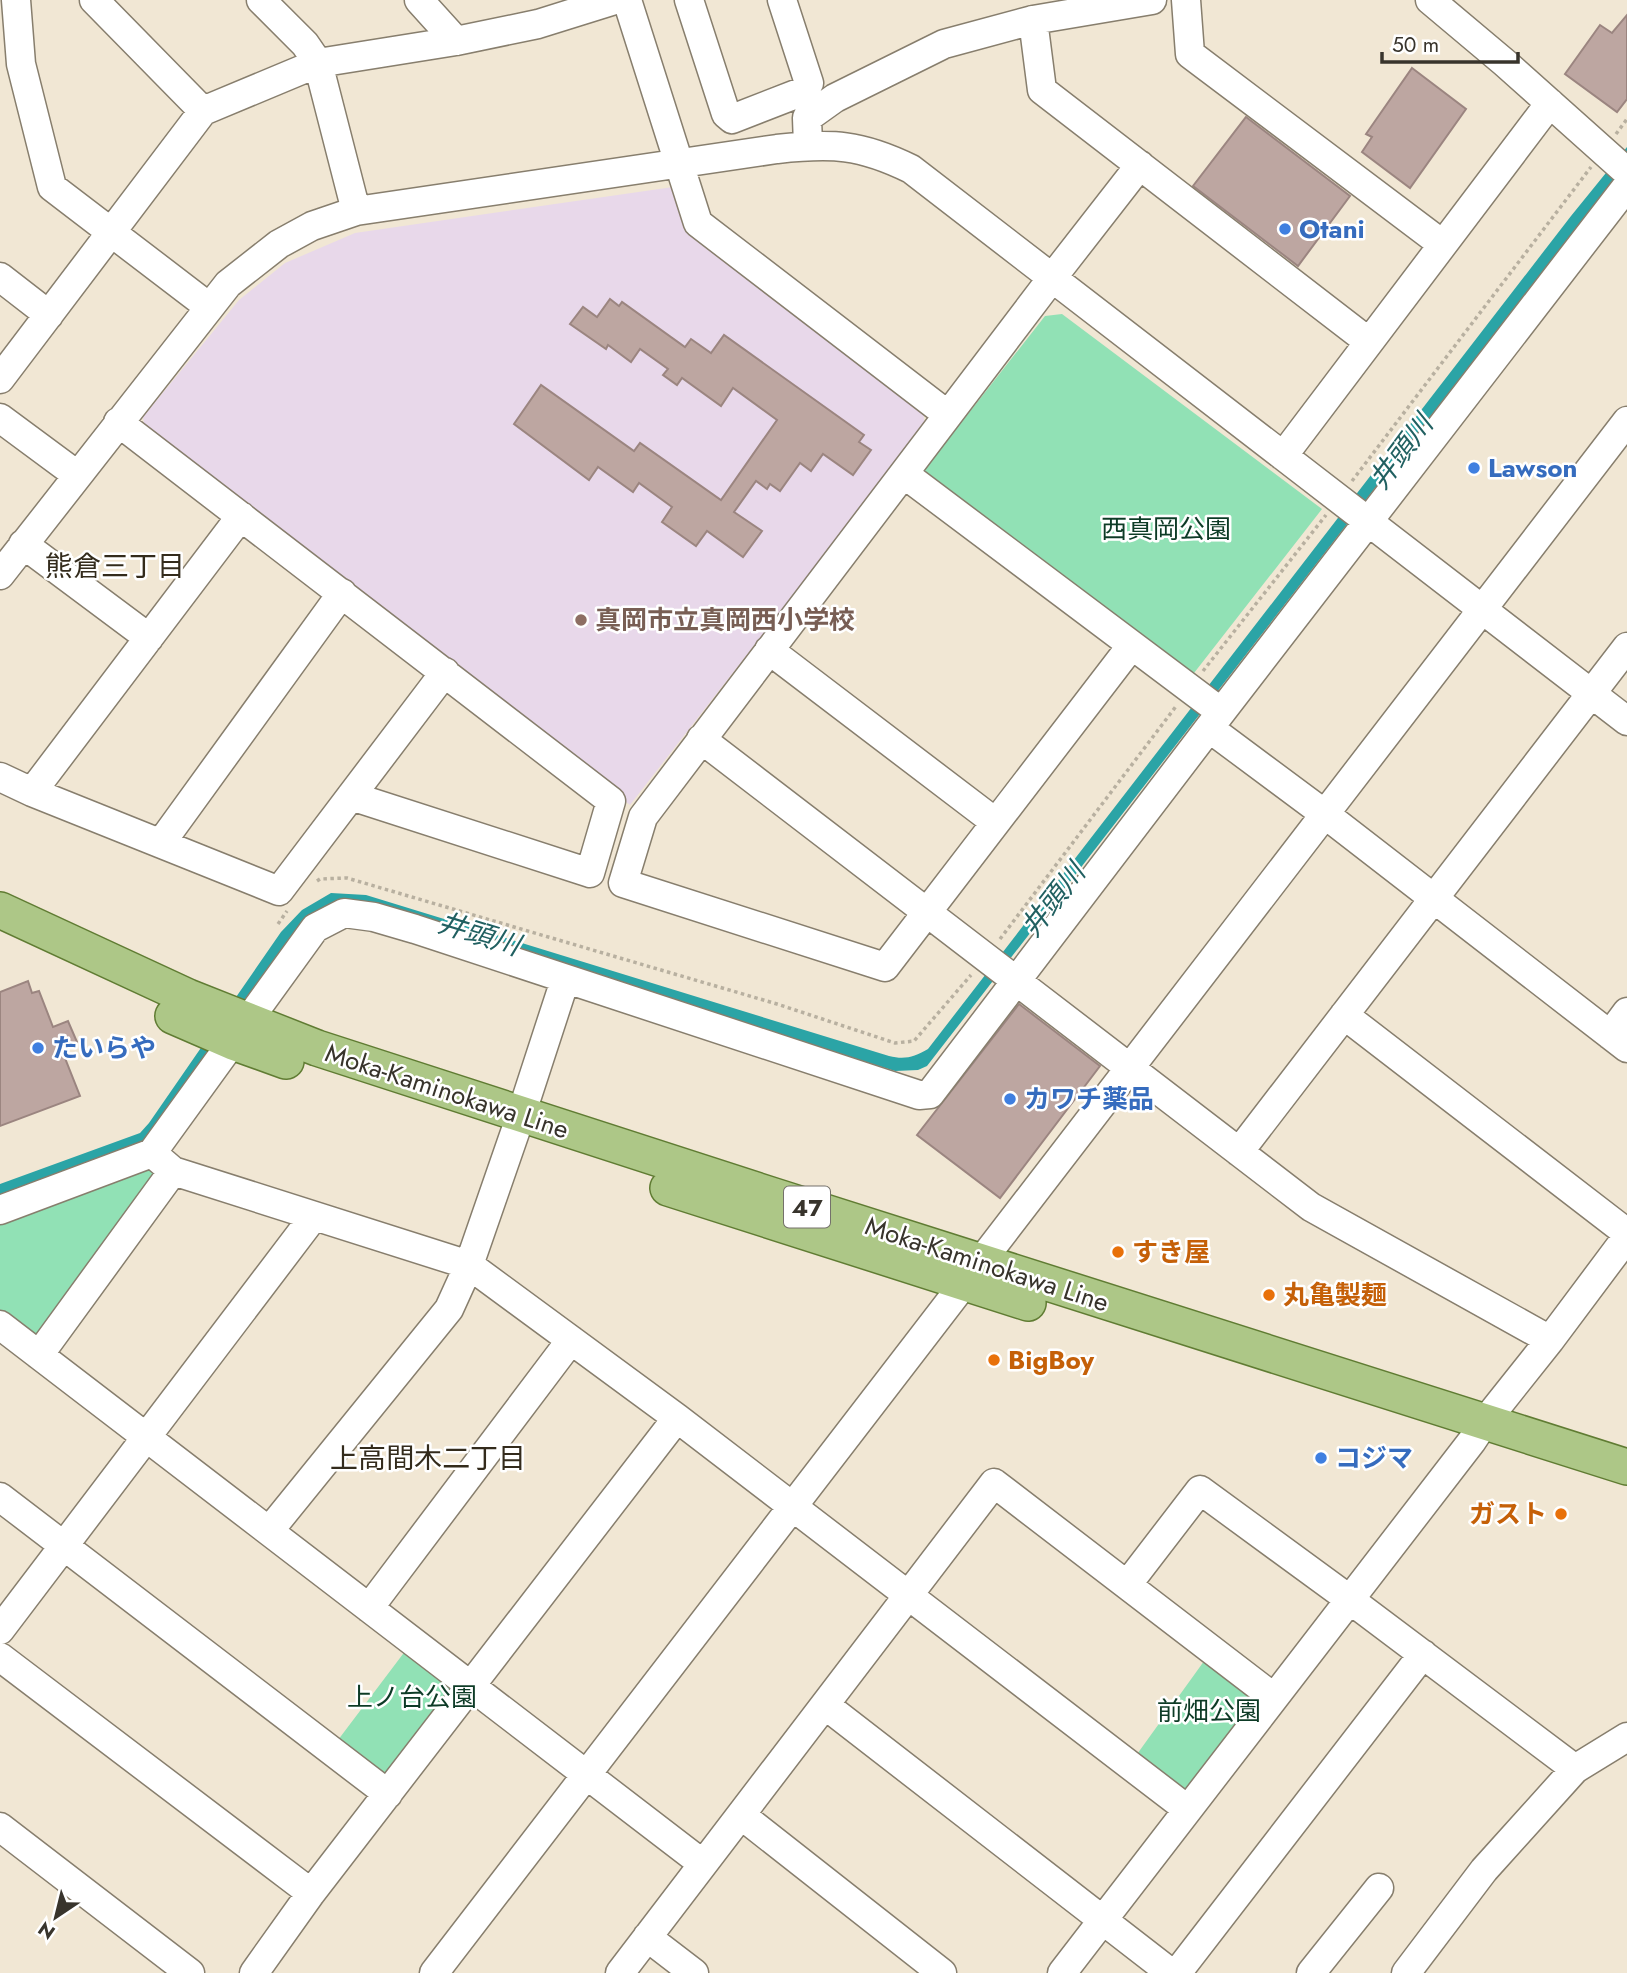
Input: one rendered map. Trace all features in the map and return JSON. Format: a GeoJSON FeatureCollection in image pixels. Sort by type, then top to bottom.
{"type":"FeatureCollection","features":[{"type":"Feature","properties":{"kind":"main road","name":"Moka-Kaminokawa Line"},"geometry":{"type":"LineString","coordinates":[[0,910],[176,992],[241,1032]]}},
{"type":"Feature","properties":{"kind":"main road","name":"Moka-Kaminokawa Line"},"geometry":{"type":"LineString","coordinates":[[0,937],[241,1032],[317,1048],[518,1126],[1478,1432],[1627,1467]]}},
{"type":"Feature","properties":{"kind":"main road","name":"Moka-Kaminokawa Line"},"geometry":{"type":"LineString","coordinates":[[1478,1432],[1556,1464],[1627,1488]]}},
{"type":"Feature","properties":{"kind":"street"},"geometry":{"type":"LineString","coordinates":[[16,0],[21,64],[52,187],[209,306]]}},
{"type":"Feature","properties":{"kind":"street"},"geometry":{"type":"LineString","coordinates":[[94,0],[203,111]]}},
{"type":"Feature","properties":{"kind":"street"},"geometry":{"type":"LineString","coordinates":[[261,0],[305,44],[318,63],[356,211]]}},
{"type":"Feature","properties":{"kind":"street"},"geometry":{"type":"LineString","coordinates":[[419,0],[456,41]]}},
{"type":"Feature","properties":{"kind":"street"},"geometry":{"type":"LineString","coordinates":[[0,379],[203,111],[318,63],[456,41],[538,24],[615,0]]}},
{"type":"Feature","properties":{"kind":"street"},"geometry":{"type":"LineString","coordinates":[[626,0],[698,223],[948,415]]}},
{"type":"Feature","properties":{"kind":"street"},"geometry":{"type":"LineString","coordinates":[[689,0],[726,114],[732,119],[804,91],[809,83],[782,0]]}},
{"type":"Feature","properties":{"kind":"street"},"geometry":{"type":"LineString","coordinates":[[808,145],[807,118],[835,99],[944,44],[1033,20],[1152,0]]}},
{"type":"Feature","properties":{"kind":"street"},"geometry":{"type":"LineString","coordinates":[[1186,0],[1190,54],[1442,244]]}},
{"type":"Feature","properties":{"kind":"street"},"geometry":{"type":"LineString","coordinates":[[1437,2],[1627,172]]}},
{"type":"Feature","properties":{"kind":"street"},"geometry":{"type":"LineString","coordinates":[[1033,20],[1042,90],[1369,342]]}},
{"type":"Feature","properties":{"kind":"street"},"geometry":{"type":"LineString","coordinates":[[1283,456],[1550,103]]}},
{"type":"Feature","properties":{"kind":"street"},"geometry":{"type":"LineString","coordinates":[[0,575],[228,284],[279,244],[312,226],[356,211],[808,145],[839,145],[889,159],[911,169],[1627,721]]}},
{"type":"Feature","properties":{"kind":"street"},"geometry":{"type":"LineString","coordinates":[[1132,645],[885,967],[623,883],[643,817],[1140,165]]}},
{"type":"Feature","properties":{"kind":"street"},"geometry":{"type":"LineString","coordinates":[[39,1355],[163,1162],[241,1032],[315,928],[344,913],[374,917],[415,929],[919,1096],[930,1094],[1627,186]]}},
{"type":"Feature","properties":{"kind":"street"},"geometry":{"type":"LineString","coordinates":[[0,277],[49,315]]}},
{"type":"Feature","properties":{"kind":"street"},"geometry":{"type":"LineString","coordinates":[[0,418],[77,475]]}},
{"type":"Feature","properties":{"kind":"street"},"geometry":{"type":"LineString","coordinates":[[433,1973],[1627,421]]}},
{"type":"Feature","properties":{"kind":"street"},"geometry":{"type":"LineString","coordinates":[[118,422],[611,801],[590,873],[351,796]]}},
{"type":"Feature","properties":{"kind":"street"},"geometry":{"type":"LineString","coordinates":[[904,474],[1189,690],[1215,720],[1326,815],[1618,1042],[1627,1012]]}},
{"type":"Feature","properties":{"kind":"street"},"geometry":{"type":"LineString","coordinates":[[32,792],[241,516]]}},
{"type":"Feature","properties":{"kind":"street"},"geometry":{"type":"LineString","coordinates":[[23,544],[149,638]]}},
{"type":"Feature","properties":{"kind":"street"},"geometry":{"type":"LineString","coordinates":[[161,842],[342,593]]}},
{"type":"Feature","properties":{"kind":"street"},"geometry":{"type":"LineString","coordinates":[[1239,1152],[1627,647]]}},
{"type":"Feature","properties":{"kind":"street"},"geometry":{"type":"LineString","coordinates":[[769,650],[995,822]]}},
{"type":"Feature","properties":{"kind":"street"},"geometry":{"type":"LineString","coordinates":[[0,776],[32,792],[279,891],[445,673]]}},
{"type":"Feature","properties":{"kind":"street"},"geometry":{"type":"LineString","coordinates":[[701,739],[1311,1207],[1550,1340]]}},
{"type":"Feature","properties":{"kind":"street"},"geometry":{"type":"LineString","coordinates":[[269,1531],[449,1309],[469,1265],[565,980]]}},
{"type":"Feature","properties":{"kind":"street"},"geometry":{"type":"LineString","coordinates":[[1062,1973],[1550,1340],[1627,1235],[1345,1015]]}},
{"type":"Feature","properties":{"kind":"street"},"geometry":{"type":"LineString","coordinates":[[0,1210],[163,1162],[314,1216],[469,1265],[677,1418],[1187,1810]]}},
{"type":"Feature","properties":{"kind":"street"},"geometry":{"type":"LineString","coordinates":[[0,1630],[314,1216]]}},
{"type":"Feature","properties":{"kind":"street"},"geometry":{"type":"LineString","coordinates":[[0,1325],[703,1864]]}},
{"type":"Feature","properties":{"kind":"street"},"geometry":{"type":"LineString","coordinates":[[369,1608],[571,1340]]}},
{"type":"Feature","properties":{"kind":"street"},"geometry":{"type":"LineString","coordinates":[[254,1973],[311,1894],[677,1418]]}},
{"type":"Feature","properties":{"kind":"street"},"geometry":{"type":"LineString","coordinates":[[620,1973],[994,1483],[1273,1697]]}},
{"type":"Feature","properties":{"kind":"street"},"geometry":{"type":"LineString","coordinates":[[1127,1585],[1200,1490],[1575,1769]]}},
{"type":"Feature","properties":{"kind":"street"},"geometry":{"type":"LineString","coordinates":[[0,1497],[388,1794]]}},
{"type":"Feature","properties":{"kind":"street"},"geometry":{"type":"LineString","coordinates":[[1177,1973],[1423,1654]]}},
{"type":"Feature","properties":{"kind":"street"},"geometry":{"type":"LineString","coordinates":[[0,1657],[311,1894]]}},
{"type":"Feature","properties":{"kind":"street"},"geometry":{"type":"LineString","coordinates":[[825,1705],[1171,1973]]}},
{"type":"Feature","properties":{"kind":"street"},"geometry":{"type":"LineString","coordinates":[[1406,1973],[1484,1870],[1575,1769],[1627,1737]]}},
{"type":"Feature","properties":{"kind":"street"},"geometry":{"type":"LineString","coordinates":[[741,1815],[942,1973]]}},
{"type":"Feature","properties":{"kind":"street"},"geometry":{"type":"LineString","coordinates":[[0,1827],[190,1973]]}},
{"type":"Feature","properties":{"kind":"street"},"geometry":{"type":"LineString","coordinates":[[1311,1973],[1379,1888]]}},
{"type":"Feature","properties":{"kind":"street"},"geometry":{"type":"LineString","coordinates":[[647,1937],[694,1973]]}},
{"type":"Feature","properties":{"kind":"path"},"geometry":{"type":"LineString","coordinates":[[311,885],[320,879],[347,878],[777,1004],[895,1043],[914,1041],[985,958],[1189,690],[1339,499],[1627,119]]}},
{"type":"Feature","properties":{"kind":"path"},"geometry":{"type":"LineString","coordinates":[[278,924],[294,902]]}},
{"type":"Feature","properties":{"kind":"shaded area","name":"真岡市立真岡西小学校"},"geometry":{"type":"Polygon","coordinates":[[[673,187],[687,232],[923,411],[925,426],[630,805],[146,435],[143,417],[239,300],[285,263],[355,233],[673,187]]]}},
{"type":"Feature","properties":{"kind":"green space","name":"西真岡公園"},"geometry":{"type":"Polygon","coordinates":[[[1062,314],[1322,509],[1187,682],[924,482],[924,470],[1045,316],[1062,314]]]}},
{"type":"Feature","properties":{"kind":"green space"},"geometry":{"type":"Polygon","coordinates":[[[139,1166],[157,1167],[155,1184],[41,1336],[27,1337],[0,1315],[0,1218],[139,1166]]]}},
{"type":"Feature","properties":{"kind":"green space","name":"上ノ台公園"},"geometry":{"type":"Polygon","coordinates":[[[409,1646],[453,1681],[454,1696],[392,1774],[376,1773],[335,1744],[409,1646]]]}},
{"type":"Feature","properties":{"kind":"green space","name":"前畑公園"},"geometry":{"type":"Polygon","coordinates":[[[1207,1657],[1255,1693],[1256,1703],[1194,1788],[1181,1792],[1135,1757],[1207,1657]]]}},
{"type":"Feature","properties":{"kind":"water","name":"井頭川"},"geometry":{"type":"Polygon","coordinates":[[[1627,147],[1627,163],[927,1066],[918,1070],[895,1071],[364,907],[343,906],[150,1136],[141,1143],[0,1196],[0,1184],[140,1133],[281,932],[302,910],[331,893],[366,895],[889,1056],[909,1057],[928,1049],[1627,147]]]}},
{"type":"Feature","properties":{"kind":"building"},"geometry":{"type":"Polygon","coordinates":[[[1627,15],[1627,99],[1617,112],[1565,74],[1600,25],[1612,33],[1627,15]]]}},
{"type":"Feature","properties":{"kind":"building"},"geometry":{"type":"Polygon","coordinates":[[[1412,68],[1466,109],[1410,188],[1362,152],[1372,137],[1366,134],[1412,68]]]}},
{"type":"Feature","properties":{"kind":"building","name":"Otani"},"geometry":{"type":"Polygon","coordinates":[[[1246,117],[1350,196],[1298,266],[1193,186],[1246,117]]]}},
{"type":"Feature","properties":{"kind":"building"},"geometry":{"type":"Polygon","coordinates":[[[610,299],[619,306],[622,302],[685,347],[691,339],[711,353],[724,335],[864,435],[859,442],[871,450],[853,475],[823,454],[811,471],[800,463],[780,491],[770,484],[767,489],[756,481],[734,512],[762,531],[743,557],[707,531],[696,546],[662,522],[672,507],[639,483],[633,492],[598,467],[589,480],[514,424],[541,385],[634,451],[640,443],[721,500],[777,420],[733,388],[721,406],[682,378],[677,385],[663,375],[668,369],[640,349],[631,362],[608,345],[606,349],[570,324],[583,307],[597,317],[610,299]]]}},
{"type":"Feature","properties":{"kind":"building"},"geometry":{"type":"Polygon","coordinates":[[[28,981],[32,993],[39,991],[53,1027],[68,1021],[77,1042],[61,1048],[80,1096],[0,1126],[0,992],[28,981]]]}},
{"type":"Feature","properties":{"kind":"building","name":"カワチ薬品"},"geometry":{"type":"Polygon","coordinates":[[[1019,1004],[1100,1066],[1000,1198],[917,1135],[1019,1004]]]}},
{"type":"Feature","properties":{"kind":"place","name":"Otani"},"geometry":{"type":"Point","coordinates":[1285,229]}},
{"type":"Feature","properties":{"kind":"place","name":"Lawson"},"geometry":{"type":"Point","coordinates":[1474,468]}},
{"type":"Feature","properties":{"kind":"place","name":"真岡市立真岡西小学校"},"geometry":{"type":"Point","coordinates":[581,620]}},
{"type":"Feature","properties":{"kind":"place","name":"たいらや"},"geometry":{"type":"Point","coordinates":[38,1048]}},
{"type":"Feature","properties":{"kind":"place","name":"カワチ薬品"},"geometry":{"type":"Point","coordinates":[1010,1099]}},
{"type":"Feature","properties":{"kind":"place","name":"すき屋"},"geometry":{"type":"Point","coordinates":[1118,1252]}},
{"type":"Feature","properties":{"kind":"place","name":"丸亀製麺"},"geometry":{"type":"Point","coordinates":[1269,1295]}},
{"type":"Feature","properties":{"kind":"place","name":"BigBoy"},"geometry":{"type":"Point","coordinates":[994,1360]}},
{"type":"Feature","properties":{"kind":"place","name":"コジマ"},"geometry":{"type":"Point","coordinates":[1321,1458]}},
{"type":"Feature","properties":{"kind":"place","name":"ガスト"},"geometry":{"type":"Point","coordinates":[1561,1514]}},
{"type":"Feature","properties":{"kind":"district","name":"熊倉三丁目"},"geometry":{"type":"Point","coordinates":[115,566]}},
{"type":"Feature","properties":{"kind":"district","name":"上高間木二丁目"},"geometry":{"type":"Point","coordinates":[428,1458]}}]}
